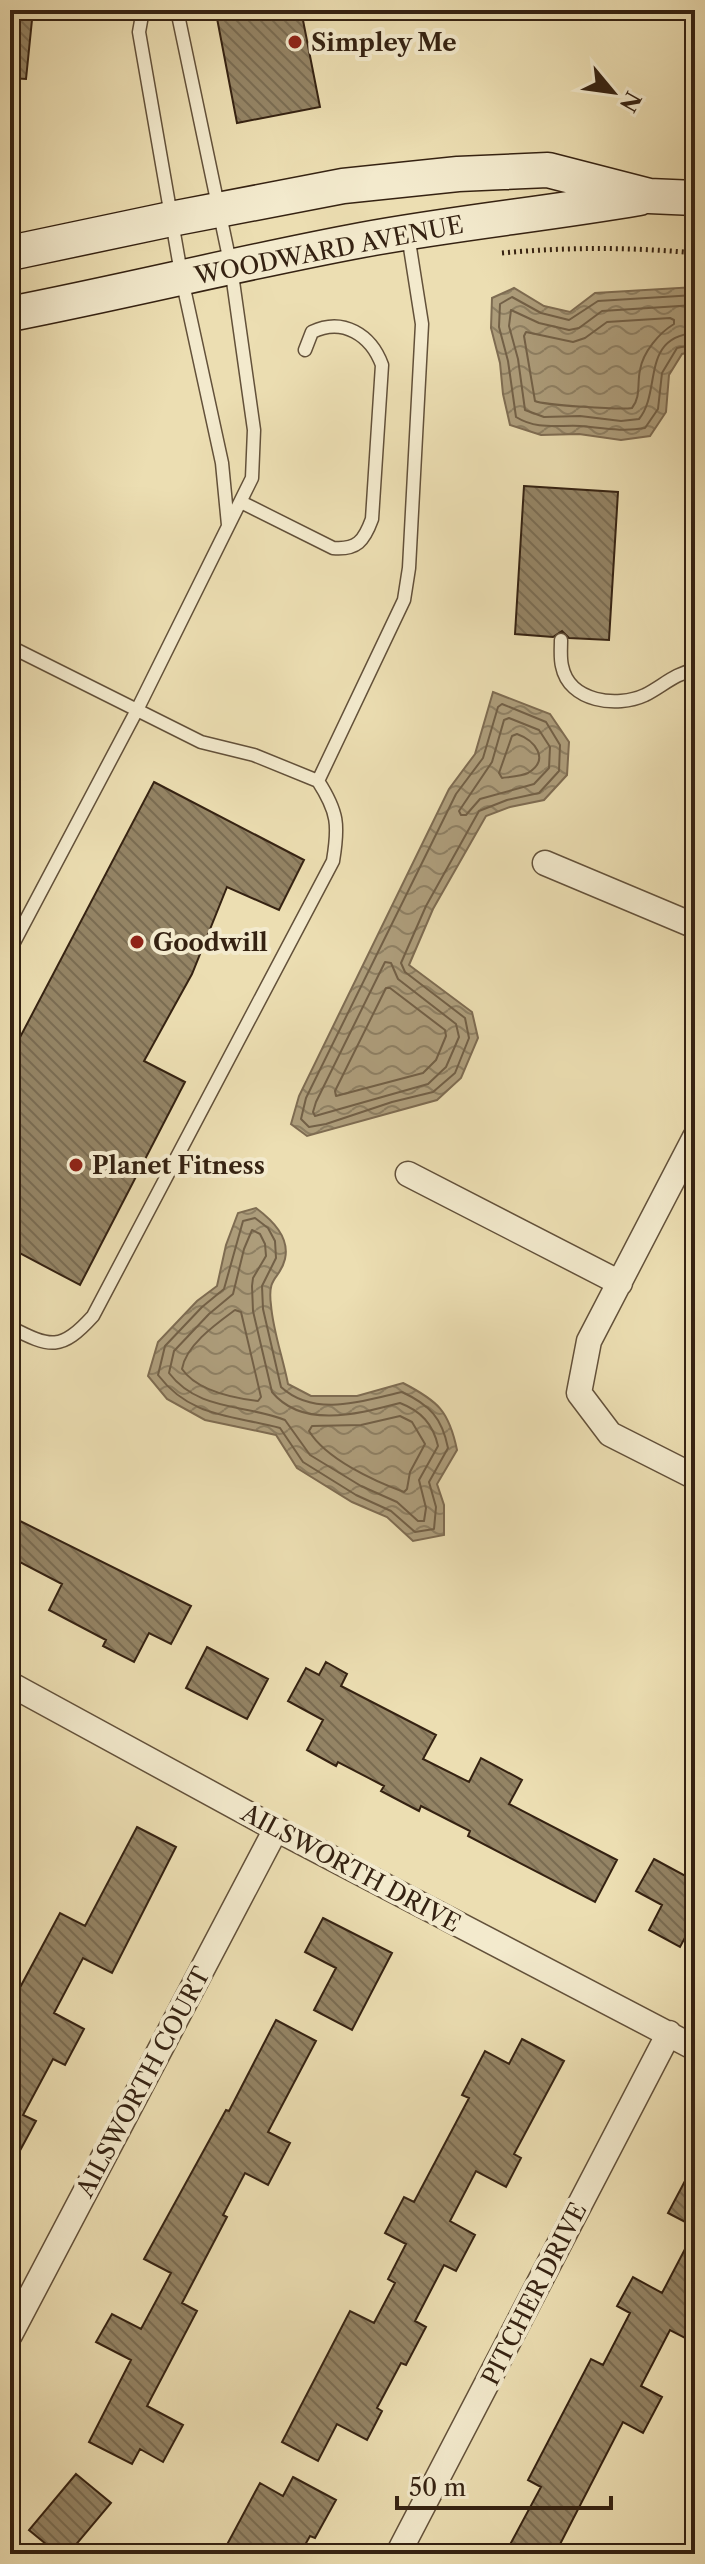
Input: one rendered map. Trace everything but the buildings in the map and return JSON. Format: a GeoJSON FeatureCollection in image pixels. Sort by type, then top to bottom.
{"type":"FeatureCollection","features":[{"type":"Feature","properties":{"kind":"main road","name":"WOODWARD AVENUE"},"geometry":{"type":"LineString","coordinates":[[10,253],[343,186],[458,174],[548,170],[649,196],[695,198]]}},
{"type":"Feature","properties":{"kind":"main road","name":"WOODWARD AVENUE"},"geometry":{"type":"LineString","coordinates":[[10,314],[408,232],[649,196]]}},
{"type":"Feature","properties":{"kind":"street"},"geometry":{"type":"LineString","coordinates":[[545,863],[695,926]]}},
{"type":"Feature","properties":{"kind":"street"},"geometry":{"type":"LineString","coordinates":[[695,1137],[589,1341],[579,1393],[610,1434],[695,1477]]}},
{"type":"Feature","properties":{"kind":"street"},"geometry":{"type":"LineString","coordinates":[[408,1174],[620,1283]]}},
{"type":"Feature","properties":{"kind":"street","name":"AILSWORTH DRIVE"},"geometry":{"type":"LineString","coordinates":[[10,1684],[276,1829],[695,2048]]}},
{"type":"Feature","properties":{"kind":"street","name":"AILSWORTH COURT"},"geometry":{"type":"LineString","coordinates":[[10,2335],[276,1829]]}},
{"type":"Feature","properties":{"kind":"street","name":"PITCHER DRIVE"},"geometry":{"type":"LineString","coordinates":[[398,2554],[669,2033]]}},
{"type":"Feature","properties":{"kind":"lane"},"geometry":{"type":"LineString","coordinates":[[143,10],[139,32],[182,279],[222,463],[229,529]]}},
{"type":"Feature","properties":{"kind":"lane"},"geometry":{"type":"LineString","coordinates":[[10,950],[137,710],[252,478],[254,430],[231,267],[177,10]]}},
{"type":"Feature","properties":{"kind":"lane"},"geometry":{"type":"LineString","coordinates":[[318,781],[404,600],[409,568],[422,324],[408,232]]}},
{"type":"Feature","properties":{"kind":"lane"},"geometry":{"type":"LineString","coordinates":[[241,502],[333,548],[348,549],[359,543],[368,532],[372,519],[382,365],[376,348],[344,326],[325,326],[312,332],[305,350]]}},
{"type":"Feature","properties":{"kind":"lane"},"geometry":{"type":"LineString","coordinates":[[561,640],[562,668],[569,680],[583,695],[612,702],[643,696],[680,672],[695,670]]}},
{"type":"Feature","properties":{"kind":"lane"},"geometry":{"type":"LineString","coordinates":[[10,649],[201,742],[254,755],[318,781],[334,805],[337,834],[333,861],[93,1316],[76,1335],[57,1344],[40,1342],[10,1327]]}},
{"type":"Feature","properties":{"kind":"path"},"geometry":{"type":"LineString","coordinates":[[490,253],[560,248],[646,248],[695,253]]}},
{"type":"Feature","properties":{"kind":"water"},"geometry":{"type":"Polygon","coordinates":[[[695,287],[695,351],[682,354],[669,375],[666,412],[650,436],[621,440],[579,434],[541,435],[510,425],[491,328],[492,298],[514,288],[544,306],[570,312],[595,293],[695,287]]]}},
{"type":"Feature","properties":{"kind":"water"},"geometry":{"type":"Polygon","coordinates":[[[493,692],[550,714],[569,742],[567,775],[544,800],[486,816],[433,909],[409,965],[472,1012],[478,1038],[461,1078],[437,1100],[307,1136],[291,1124],[299,1096],[449,789],[475,754],[493,692]]]}},
{"type":"Feature","properties":{"kind":"water"},"geometry":{"type":"Polygon","coordinates":[[[256,1208],[274,1224],[285,1243],[285,1259],[272,1283],[270,1295],[288,1384],[311,1396],[357,1396],[403,1383],[433,1402],[446,1416],[457,1450],[437,1484],[444,1505],[444,1535],[413,1541],[387,1517],[352,1502],[297,1468],[276,1435],[205,1420],[167,1399],[148,1376],[158,1342],[197,1301],[217,1286],[226,1245],[238,1213],[256,1208]]]}},
{"type":"Feature","properties":{"kind":"place","name":"Simpley Me"},"geometry":{"type":"Point","coordinates":[295,42]}},
{"type":"Feature","properties":{"kind":"place","name":"Goodwill"},"geometry":{"type":"Point","coordinates":[137,942]}},
{"type":"Feature","properties":{"kind":"place","name":"Planet Fitness"},"geometry":{"type":"Point","coordinates":[76,1165]}}]}
